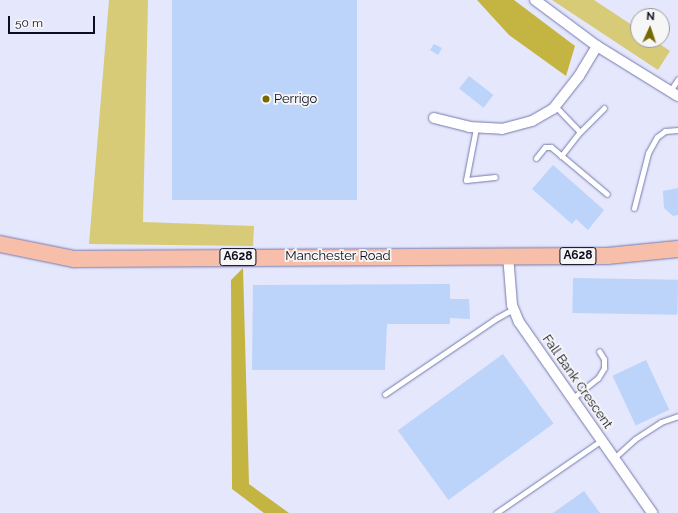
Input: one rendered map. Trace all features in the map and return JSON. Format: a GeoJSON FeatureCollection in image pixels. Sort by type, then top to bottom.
{"type":"FeatureCollection","features":[{"type":"Feature","properties":{"kind":"highway","name":"Manchester Road"},"geometry":{"type":"LineString","coordinates":[[0,244],[74,259],[508,255],[607,256],[678,249]]}},
{"type":"Feature","properties":{"kind":"street"},"geometry":{"type":"LineString","coordinates":[[535,0],[597,46],[674,94]]}},
{"type":"Feature","properties":{"kind":"street"},"geometry":{"type":"LineString","coordinates":[[434,118],[476,128],[502,129],[532,121],[555,106],[579,76],[597,46]]}},
{"type":"Feature","properties":{"kind":"street","name":"Fall Bank Crescent"},"geometry":{"type":"LineString","coordinates":[[508,255],[513,309],[519,322],[652,513]]}},
{"type":"Feature","properties":{"kind":"lane"},"geometry":{"type":"LineString","coordinates":[[674,94],[678,79]]}},
{"type":"Feature","properties":{"kind":"lane"},"geometry":{"type":"LineString","coordinates":[[555,106],[580,132]]}},
{"type":"Feature","properties":{"kind":"lane"},"geometry":{"type":"LineString","coordinates":[[561,156],[580,132],[604,108]]}},
{"type":"Feature","properties":{"kind":"lane"},"geometry":{"type":"LineString","coordinates":[[476,128],[466,180],[495,177]]}},
{"type":"Feature","properties":{"kind":"lane"},"geometry":{"type":"LineString","coordinates":[[634,208],[648,153],[657,137],[665,131],[678,130]]}},
{"type":"Feature","properties":{"kind":"lane"},"geometry":{"type":"LineString","coordinates":[[536,158],[548,146],[607,194]]}},
{"type":"Feature","properties":{"kind":"lane"},"geometry":{"type":"LineString","coordinates":[[385,394],[496,318],[513,309]]}},
{"type":"Feature","properties":{"kind":"lane"},"geometry":{"type":"LineString","coordinates":[[573,398],[598,378],[604,368],[604,359],[599,351]]}},
{"type":"Feature","properties":{"kind":"lane"},"geometry":{"type":"LineString","coordinates":[[614,458],[634,439],[661,422],[678,416]]}},
{"type":"Feature","properties":{"kind":"lane"},"geometry":{"type":"LineString","coordinates":[[496,513],[602,440]]}},
{"type":"Feature","properties":{"kind":"shaded area"},"geometry":{"type":"Polygon","coordinates":[[[109,0],[148,0],[143,222],[254,226],[253,246],[89,244],[109,0]]]}},
{"type":"Feature","properties":{"kind":"shaded area"},"geometry":{"type":"Polygon","coordinates":[[[477,0],[514,0],[575,46],[566,76],[509,35],[477,0]]]}},
{"type":"Feature","properties":{"kind":"shaded area"},"geometry":{"type":"Polygon","coordinates":[[[552,0],[594,0],[630,24],[630,48],[666,48],[670,51],[658,70],[552,0]]]}},
{"type":"Feature","properties":{"kind":"shaded area"},"geometry":{"type":"Polygon","coordinates":[[[243,268],[249,484],[289,513],[264,513],[232,489],[231,280],[243,268]]]}},
{"type":"Feature","properties":{"kind":"building","name":"Perrigo"},"geometry":{"type":"Polygon","coordinates":[[[172,0],[357,0],[357,200],[172,200],[172,0]]]}},
{"type":"Feature","properties":{"kind":"building"},"geometry":{"type":"Polygon","coordinates":[[[434,44],[442,48],[438,55],[430,50],[434,44]]]}},
{"type":"Feature","properties":{"kind":"building"},"geometry":{"type":"Polygon","coordinates":[[[469,76],[493,95],[484,108],[459,89],[469,76]]]}},
{"type":"Feature","properties":{"kind":"building"},"geometry":{"type":"Polygon","coordinates":[[[553,165],[604,210],[588,230],[576,219],[572,224],[532,189],[553,165]]]}},
{"type":"Feature","properties":{"kind":"building"},"geometry":{"type":"Polygon","coordinates":[[[678,188],[678,215],[673,216],[664,208],[663,191],[678,188]]]}},
{"type":"Feature","properties":{"kind":"building"},"geometry":{"type":"Polygon","coordinates":[[[573,278],[678,280],[677,315],[572,313],[573,278]]]}},
{"type":"Feature","properties":{"kind":"building"},"geometry":{"type":"Polygon","coordinates":[[[450,284],[450,299],[469,299],[470,319],[450,318],[450,324],[387,324],[385,370],[252,370],[253,285],[450,284]]]}},
{"type":"Feature","properties":{"kind":"building"},"geometry":{"type":"Polygon","coordinates":[[[503,354],[554,424],[448,500],[398,430],[503,354]]]}},
{"type":"Feature","properties":{"kind":"building"},"geometry":{"type":"Polygon","coordinates":[[[646,360],[669,410],[636,425],[612,376],[646,360]]]}},
{"type":"Feature","properties":{"kind":"building"},"geometry":{"type":"Polygon","coordinates":[[[584,491],[600,513],[553,513],[584,491]]]}},
{"type":"Feature","properties":{"kind":"place","name":"Perrigo"},"geometry":{"type":"Point","coordinates":[266,99]}}]}
